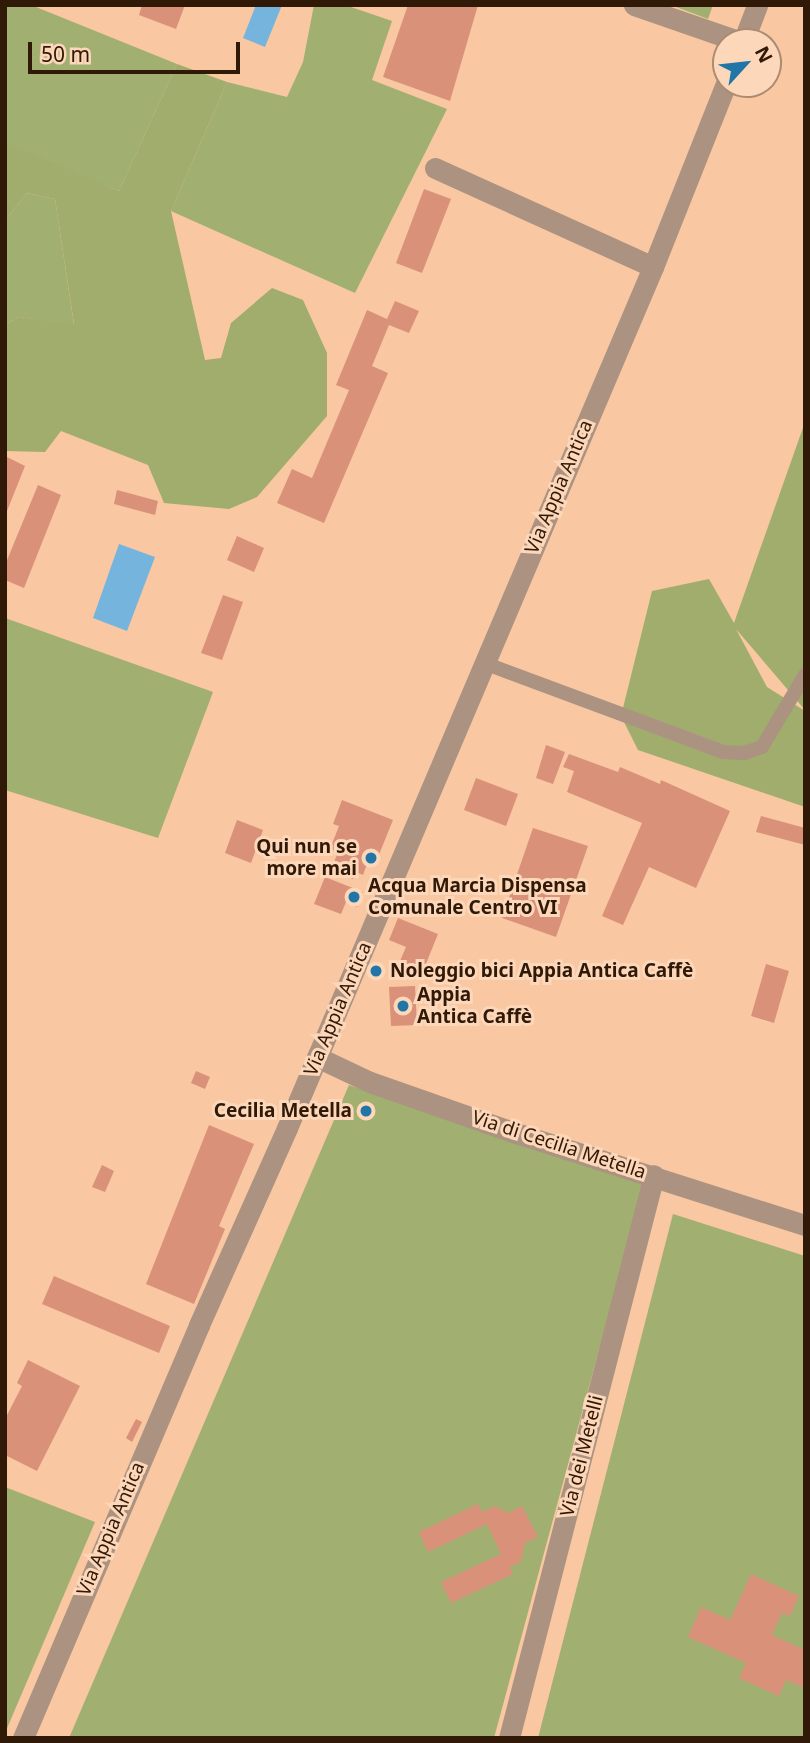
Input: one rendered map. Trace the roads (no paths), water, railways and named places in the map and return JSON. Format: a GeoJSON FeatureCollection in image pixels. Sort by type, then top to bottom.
{"type":"FeatureCollection","features":[{"type":"Feature","properties":{"kind":"street"},"geometry":{"type":"LineString","coordinates":[[634,5],[712,32]]}},
{"type":"Feature","properties":{"kind":"street"},"geometry":{"type":"LineString","coordinates":[[748,28],[757,5]]}},
{"type":"Feature","properties":{"kind":"street","name":"Via Appia Antica"},"geometry":{"type":"LineString","coordinates":[[23,1738],[173,1383],[317,1057],[485,663],[653,267],[720,98]]}},
{"type":"Feature","properties":{"kind":"street"},"geometry":{"type":"LineString","coordinates":[[435,169],[653,267]]}},
{"type":"Feature","properties":{"kind":"street","name":"Via di Cecilia Metella"},"geometry":{"type":"LineString","coordinates":[[317,1057],[370,1082],[432,1104],[805,1225]]}},
{"type":"Feature","properties":{"kind":"street","name":"Via dei Metelli"},"geometry":{"type":"LineString","coordinates":[[509,1738],[654,1175]]}},
{"type":"Feature","properties":{"kind":"lane"},"geometry":{"type":"LineString","coordinates":[[485,663],[723,752],[744,753],[762,747],[805,675]]}},
{"type":"Feature","properties":{"kind":"water"},"geometry":{"type":"Polygon","coordinates":[[[256,5],[282,5],[265,47],[243,38],[256,5]]]}},
{"type":"Feature","properties":{"kind":"water"},"geometry":{"type":"Polygon","coordinates":[[[119,544],[155,557],[127,631],[93,618],[119,544]]]}},
{"type":"Feature","properties":{"kind":"place","name":"Qui nun se more mai"},"geometry":{"type":"Point","coordinates":[371,858]}},
{"type":"Feature","properties":{"kind":"place","name":"Acqua Marcia Dispensa Comunale Centro VI"},"geometry":{"type":"Point","coordinates":[354,897]}},
{"type":"Feature","properties":{"kind":"place","name":"Noleggio bici Appia Antica Caffè"},"geometry":{"type":"Point","coordinates":[376,971]}},
{"type":"Feature","properties":{"kind":"place","name":"Appia Antica Caffè"},"geometry":{"type":"Point","coordinates":[403,1006]}},
{"type":"Feature","properties":{"kind":"place","name":"Cecilia Metella"},"geometry":{"type":"Point","coordinates":[366,1111]}}]}
